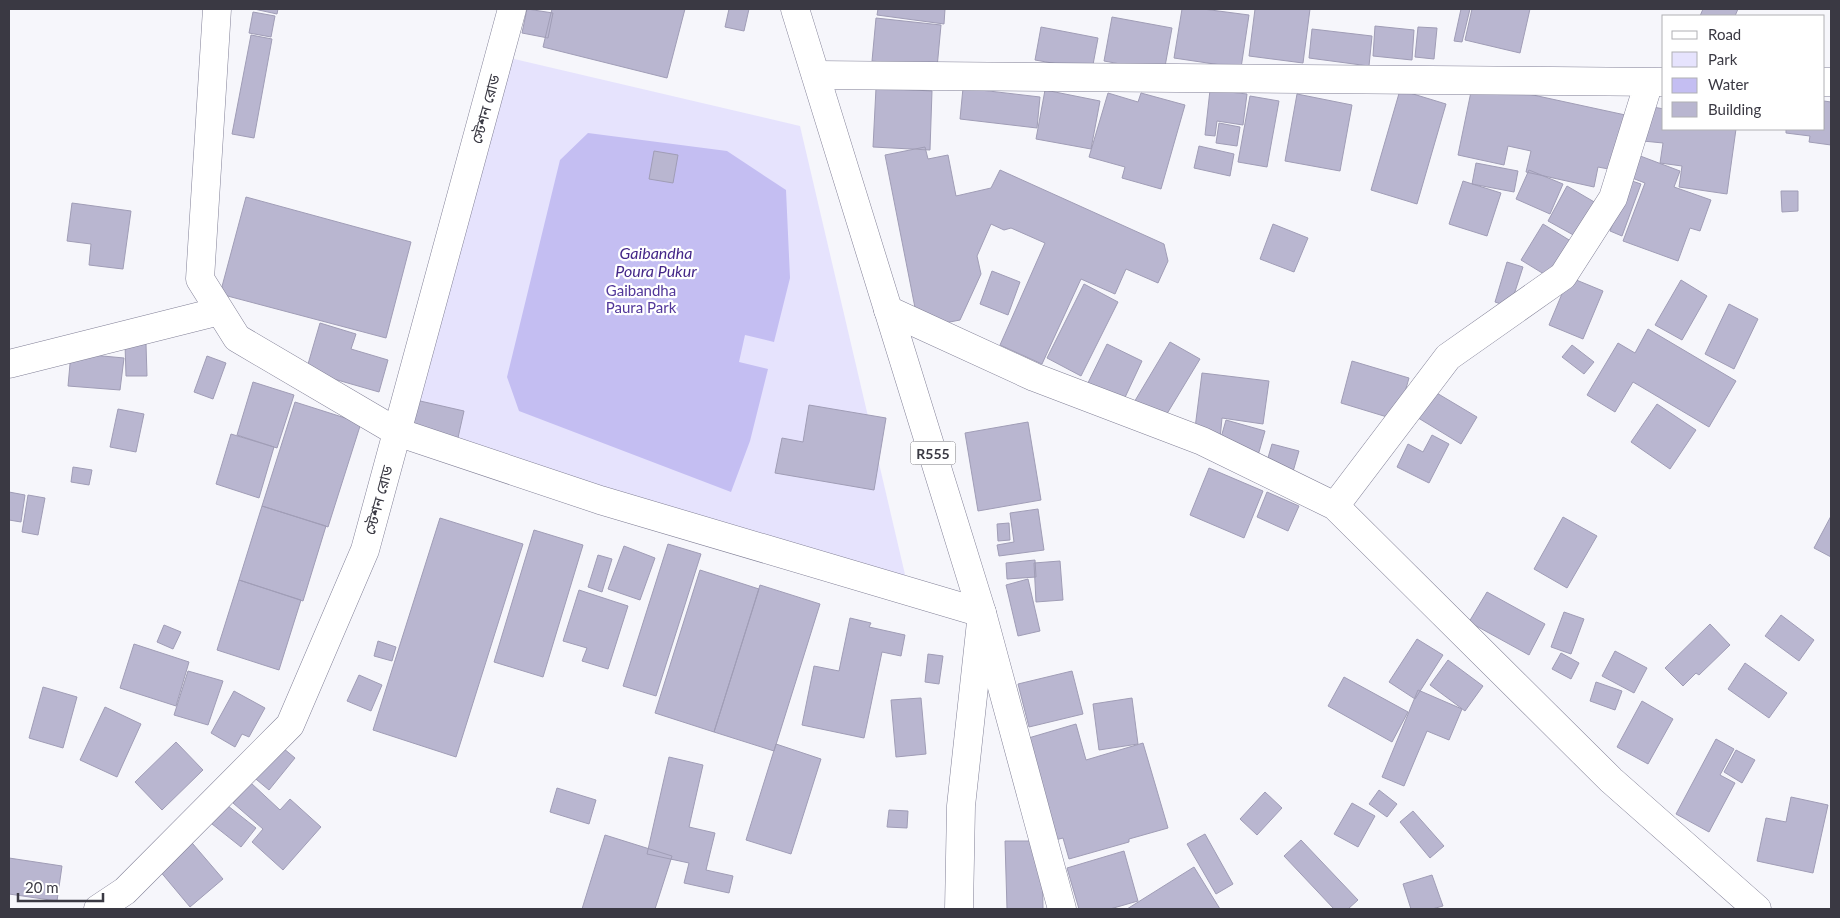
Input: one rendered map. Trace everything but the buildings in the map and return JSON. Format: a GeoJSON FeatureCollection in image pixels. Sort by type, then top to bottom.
{"type":"FeatureCollection","features":[{"type":"Feature","properties":{"kind":"street"},"geometry":{"type":"LineString","coordinates":[[217,9],[200,279],[237,338],[397,432],[600,500],[982,613],[1062,909]]}},
{"type":"Feature","properties":{"kind":"street","name":"স্টেশন রোড"},"geometry":{"type":"LineString","coordinates":[[98,909],[125,891],[290,725],[364,550],[512,9]]}},
{"type":"Feature","properties":{"kind":"street","name":"R555"},"geometry":{"type":"LineString","coordinates":[[795,9],[982,613],[961,806],[960,909]]}},
{"type":"Feature","properties":{"kind":"street"},"geometry":{"type":"LineString","coordinates":[[816,75],[1657,82],[1613,198],[1563,276],[1448,357],[1335,506]]}},
{"type":"Feature","properties":{"kind":"street"},"geometry":{"type":"LineString","coordinates":[[888,310],[1034,377],[1202,441],[1335,506],[1611,780],[1756,909]]}},
{"type":"Feature","properties":{"kind":"street"},"geometry":{"type":"LineString","coordinates":[[9,364],[220,311]]}},
{"type":"Feature","properties":{"kind":"green space","name":"Gaibandha Paura Park"},"geometry":{"type":"Polygon","coordinates":[[[510,58],[800,126],[907,583],[402,429],[510,58]]]}},
{"type":"Feature","properties":{"kind":"water","name":"Gaibandha Poura Pukur"},"geometry":{"type":"Polygon","coordinates":[[[588,133],[727,151],[786,190],[790,278],[774,342],[745,335],[739,362],[768,369],[750,441],[731,492],[519,411],[507,377],[560,160],[588,133]]]}}]}
